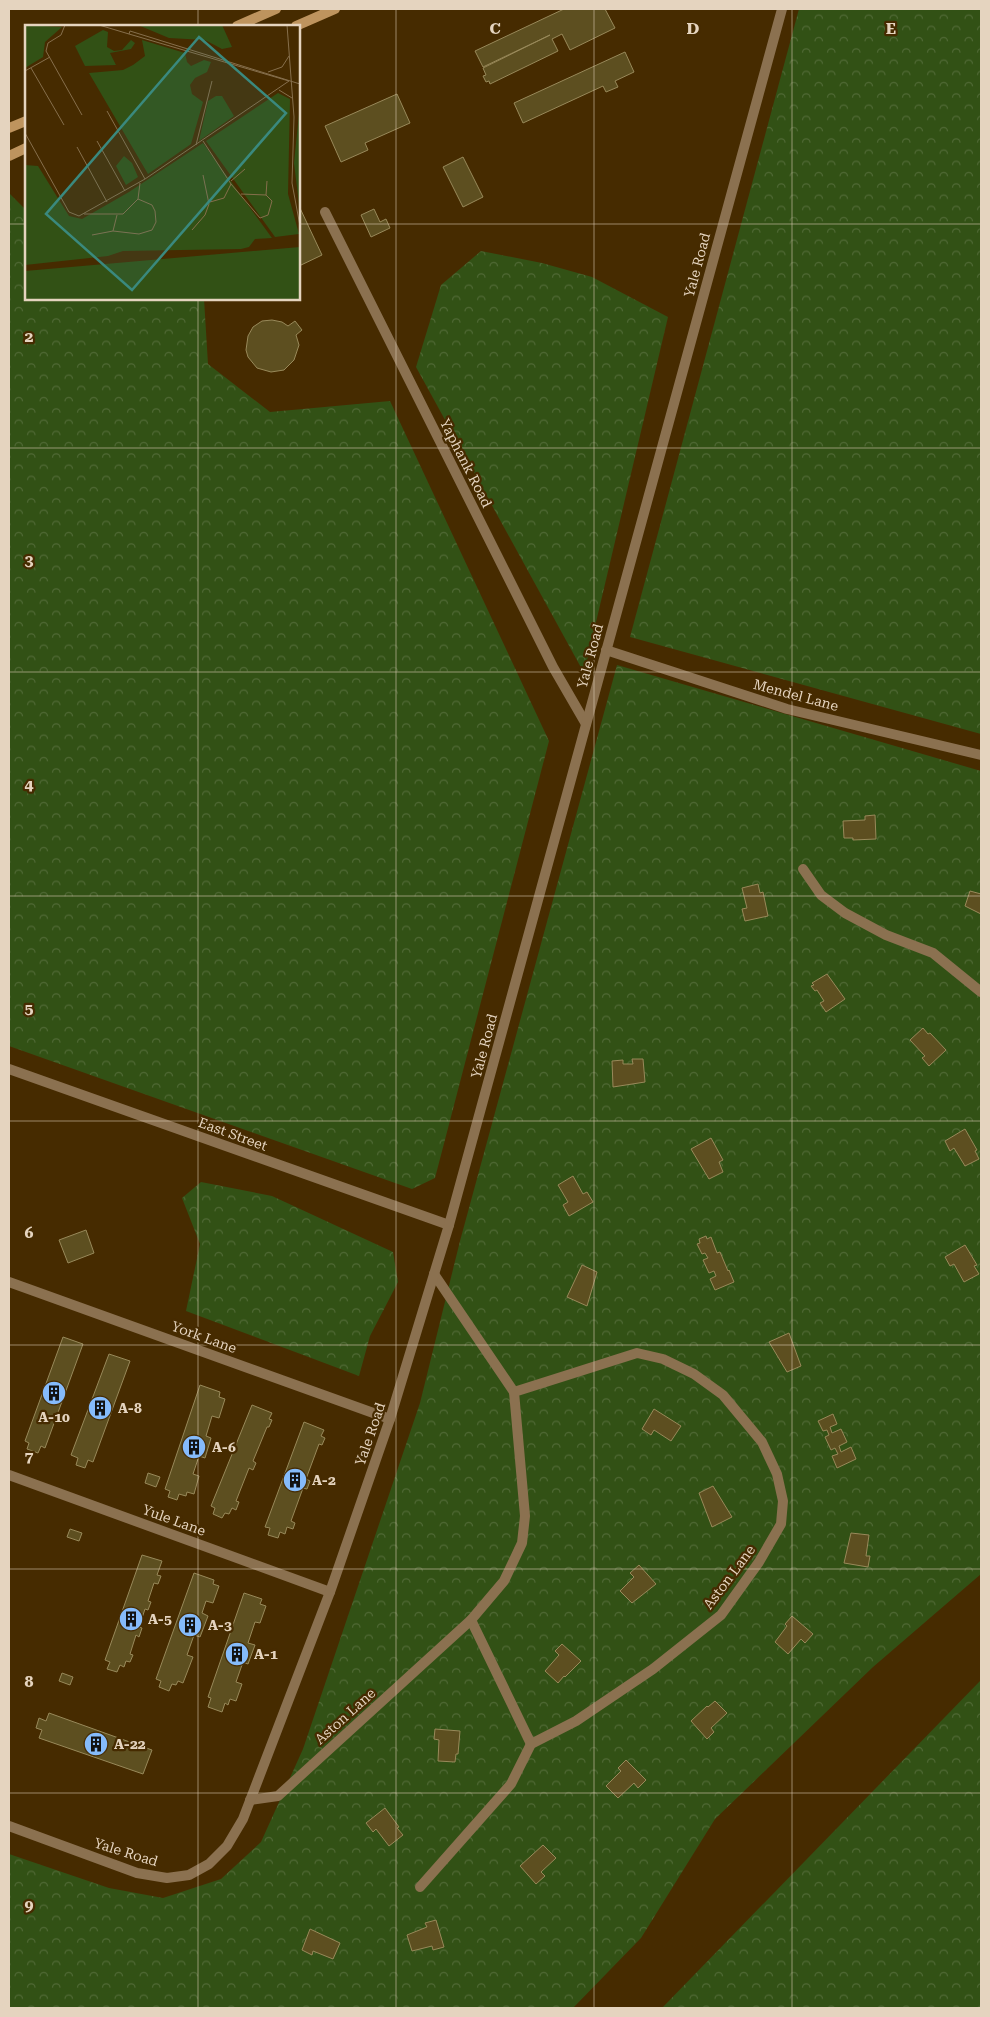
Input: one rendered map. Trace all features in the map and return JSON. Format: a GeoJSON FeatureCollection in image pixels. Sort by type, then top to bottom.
{"type":"FeatureCollection","features":[{"type":"Feature","properties":{"kind":"street"},"geometry":{"type":"LineString","coordinates":[[239,25],[276,9]]}},
{"type":"Feature","properties":{"kind":"street"},"geometry":{"type":"LineString","coordinates":[[298,25],[335,9]]}},
{"type":"Feature","properties":{"kind":"street","name":"Yale Road"},"geometry":{"type":"LineString","coordinates":[[9,1826],[137,1872],[167,1878],[189,1875],[209,1864],[227,1846],[243,1819],[330,1592],[390,1419],[449,1225],[782,9]]}},
{"type":"Feature","properties":{"kind":"street"},"geometry":{"type":"LineString","coordinates":[[9,128],[25,121]]}},
{"type":"Feature","properties":{"kind":"street"},"geometry":{"type":"LineString","coordinates":[[9,156],[25,148]]}},
{"type":"Feature","properties":{"kind":"street","name":"Yaphank Road"},"geometry":{"type":"LineString","coordinates":[[325,212],[553,667],[586,724]]}},
{"type":"Feature","properties":{"kind":"street","name":"Mendel Lane"},"geometry":{"type":"LineString","coordinates":[[606,650],[787,709],[981,755]]}},
{"type":"Feature","properties":{"kind":"street"},"geometry":{"type":"LineString","coordinates":[[803,869],[821,894],[845,913],[886,936],[933,953],[981,992]]}},
{"type":"Feature","properties":{"kind":"street","name":"East Street"},"geometry":{"type":"LineString","coordinates":[[9,1069],[449,1225]]}},
{"type":"Feature","properties":{"kind":"street","name":"Aston Lane"},"geometry":{"type":"LineString","coordinates":[[250,1800],[278,1796],[471,1620],[504,1581],[522,1543],[525,1516],[514,1392],[434,1274]]}},
{"type":"Feature","properties":{"kind":"street","name":"York Lane"},"geometry":{"type":"LineString","coordinates":[[9,1282],[390,1419]]}},
{"type":"Feature","properties":{"kind":"street","name":"Aston Lane"},"geometry":{"type":"LineString","coordinates":[[514,1392],[637,1353],[662,1359],[694,1374],[723,1395],[745,1420],[762,1442],[776,1474],[783,1501],[781,1524],[759,1562],[721,1616],[653,1668],[584,1716],[531,1744]]}},
{"type":"Feature","properties":{"kind":"street","name":"Yule Lane"},"geometry":{"type":"LineString","coordinates":[[9,1475],[330,1592]]}},
{"type":"Feature","properties":{"kind":"street"},"geometry":{"type":"LineString","coordinates":[[420,1887],[511,1784],[531,1744],[471,1620]]}},
{"type":"Feature","properties":{"kind":"green space"},"geometry":{"type":"Polygon","coordinates":[[[799,9],[981,9],[981,734],[630,637],[799,9]]]}},
{"type":"Feature","properties":{"kind":"green space"},"geometry":{"type":"Polygon","coordinates":[[[9,193],[25,209],[25,300],[204,300],[208,364],[270,412],[390,401],[549,741],[435,1178],[412,1189],[9,1046],[9,193]]]}},
{"type":"Feature","properties":{"kind":"green space"},"geometry":{"type":"Polygon","coordinates":[[[481,251],[542,263],[592,277],[668,317],[584,673],[416,367],[441,285],[481,251]]]}},
{"type":"Feature","properties":{"kind":"green space"},"geometry":{"type":"Polygon","coordinates":[[[617,665],[981,771],[981,1574],[873,1667],[715,1819],[641,1938],[573,2008],[9,2008],[9,1854],[109,1888],[163,1898],[221,1879],[261,1842],[303,1749],[420,1403],[460,1241],[617,665]]]}},
{"type":"Feature","properties":{"kind":"green space"},"geometry":{"type":"Polygon","coordinates":[[[201,1182],[272,1196],[393,1252],[398,1282],[370,1336],[359,1376],[186,1311],[200,1244],[182,1198],[201,1182]]]}},
{"type":"Feature","properties":{"kind":"green space"},"geometry":{"type":"Polygon","coordinates":[[[981,1680],[981,2008],[662,2008],[981,1680]]]}},
{"type":"Feature","properties":{"kind":"building"},"geometry":{"type":"Polygon","coordinates":[[[564,9],[605,9],[615,28],[570,50],[562,34],[552,39],[558,51],[490,84],[489,81],[486,82],[483,76],[486,75],[483,68],[550,35],[483,67],[475,51],[564,9]]]}},
{"type":"Feature","properties":{"kind":"building"},"geometry":{"type":"Polygon","coordinates":[[[625,52],[634,72],[615,81],[618,87],[606,92],[603,86],[523,123],[514,103],[625,52]]]}},
{"type":"Feature","properties":{"kind":"building"},"geometry":{"type":"Polygon","coordinates":[[[397,94],[410,123],[365,143],[368,150],[341,162],[325,126],[397,94]]]}},
{"type":"Feature","properties":{"kind":"building"},"geometry":{"type":"Polygon","coordinates":[[[463,157],[483,197],[463,207],[443,167],[463,157]]]}},
{"type":"Feature","properties":{"kind":"building"},"geometry":{"type":"Polygon","coordinates":[[[300,208],[322,255],[300,266],[300,208]]]}},
{"type":"Feature","properties":{"kind":"building"},"geometry":{"type":"Polygon","coordinates":[[[374,209],[380,222],[386,219],[390,228],[371,237],[361,215],[374,209]]]}},
{"type":"Feature","properties":{"kind":"building"},"geometry":{"type":"Polygon","coordinates":[[[262,321],[282,322],[288,326],[295,321],[302,330],[296,335],[299,345],[294,360],[284,370],[271,372],[257,368],[248,357],[246,350],[248,336],[253,327],[262,321]]]}},
{"type":"Feature","properties":{"kind":"building"},"geometry":{"type":"Polygon","coordinates":[[[875,815],[876,839],[853,840],[853,838],[844,838],[843,821],[865,820],[865,816],[875,815]]]}},
{"type":"Feature","properties":{"kind":"building"},"geometry":{"type":"Polygon","coordinates":[[[758,884],[760,893],[763,892],[768,916],[745,921],[742,909],[747,908],[742,888],[758,884]]]}},
{"type":"Feature","properties":{"kind":"building"},"geometry":{"type":"Polygon","coordinates":[[[970,891],[981,894],[981,914],[965,906],[970,891]]]}},
{"type":"Feature","properties":{"kind":"building"},"geometry":{"type":"Polygon","coordinates":[[[827,974],[845,999],[826,1012],[820,1003],[824,1001],[817,990],[815,991],[811,986],[814,985],[812,983],[827,974]]]}},
{"type":"Feature","properties":{"kind":"building"},"geometry":{"type":"Polygon","coordinates":[[[923,1028],[946,1050],[929,1066],[922,1058],[925,1056],[910,1040],[923,1028]]]}},
{"type":"Feature","properties":{"kind":"building"},"geometry":{"type":"Polygon","coordinates":[[[632,1059],[643,1059],[645,1082],[613,1087],[612,1061],[623,1060],[623,1064],[633,1064],[632,1059]]]}},
{"type":"Feature","properties":{"kind":"building"},"geometry":{"type":"Polygon","coordinates":[[[965,1129],[977,1150],[975,1151],[979,1159],[965,1166],[954,1148],[950,1151],[945,1141],[965,1129]]]}},
{"type":"Feature","properties":{"kind":"building"},"geometry":{"type":"Polygon","coordinates":[[[711,1138],[723,1160],[719,1162],[723,1172],[709,1179],[691,1149],[711,1138]]]}},
{"type":"Feature","properties":{"kind":"building"},"geometry":{"type":"Polygon","coordinates":[[[573,1176],[583,1194],[587,1192],[593,1202],[569,1216],[563,1205],[568,1202],[558,1185],[573,1176]]]}},
{"type":"Feature","properties":{"kind":"building"},"geometry":{"type":"Polygon","coordinates":[[[86,1230],[94,1253],[68,1263],[59,1240],[86,1230]]]}},
{"type":"Feature","properties":{"kind":"building"},"geometry":{"type":"Polygon","coordinates":[[[706,1236],[707,1239],[711,1237],[717,1253],[720,1252],[734,1282],[715,1290],[710,1279],[716,1276],[714,1271],[709,1273],[703,1260],[708,1258],[705,1253],[702,1254],[697,1244],[700,1243],[699,1239],[706,1236]]]}},
{"type":"Feature","properties":{"kind":"building"},"geometry":{"type":"Polygon","coordinates":[[[965,1245],[977,1265],[974,1266],[979,1274],[964,1282],[954,1264],[950,1266],[945,1257],[965,1245]]]}},
{"type":"Feature","properties":{"kind":"building"},"geometry":{"type":"Polygon","coordinates":[[[582,1265],[597,1272],[587,1306],[567,1297],[582,1265]]]}},
{"type":"Feature","properties":{"kind":"building"},"geometry":{"type":"Polygon","coordinates":[[[789,1333],[801,1366],[787,1372],[769,1342],[789,1333]]]}},
{"type":"Feature","properties":{"kind":"building","name":"A-10"},"geometry":{"type":"Polygon","coordinates":[[[63,1337],[83,1344],[45,1448],[41,1446],[38,1453],[27,1449],[29,1443],[25,1441],[63,1337]]]}},
{"type":"Feature","properties":{"kind":"building","name":"A-8"},"geometry":{"type":"Polygon","coordinates":[[[109,1354],[130,1361],[93,1462],[88,1460],[85,1468],[76,1465],[78,1458],[71,1455],[109,1354]]]}},
{"type":"Feature","properties":{"kind":"building","name":"A-6"},"geometry":{"type":"Polygon","coordinates":[[[200,1385],[220,1392],[219,1397],[225,1399],[219,1418],[212,1416],[206,1436],[211,1438],[205,1458],[199,1456],[193,1474],[199,1476],[194,1494],[187,1492],[186,1496],[179,1494],[177,1500],[168,1497],[170,1491],[165,1489],[200,1385]]]}},
{"type":"Feature","properties":{"kind":"building"},"geometry":{"type":"Polygon","coordinates":[[[252,1405],[272,1413],[269,1419],[272,1420],[269,1427],[267,1427],[253,1461],[256,1463],[253,1470],[249,1468],[236,1501],[239,1502],[236,1510],[232,1508],[229,1514],[225,1513],[222,1518],[213,1514],[215,1508],[211,1506],[252,1405]]]}},
{"type":"Feature","properties":{"kind":"building"},"geometry":{"type":"Polygon","coordinates":[[[654,1409],[681,1426],[671,1441],[654,1430],[651,1435],[642,1429],[654,1409]]]}},
{"type":"Feature","properties":{"kind":"building"},"geometry":{"type":"Polygon","coordinates":[[[833,1414],[837,1424],[830,1427],[832,1433],[841,1429],[847,1442],[839,1446],[841,1452],[851,1447],[856,1459],[837,1468],[832,1456],[838,1454],[835,1448],[831,1450],[825,1437],[829,1435],[827,1430],[823,1431],[818,1421],[833,1414]]]}},
{"type":"Feature","properties":{"kind":"building","name":"A-2"},"geometry":{"type":"Polygon","coordinates":[[[304,1422],[324,1430],[321,1436],[325,1438],[322,1445],[319,1444],[306,1479],[310,1481],[307,1489],[303,1488],[291,1521],[295,1523],[293,1529],[287,1527],[285,1534],[280,1532],[278,1538],[268,1535],[270,1528],[265,1527],[304,1422]]]}},
{"type":"Feature","properties":{"kind":"building"},"geometry":{"type":"Polygon","coordinates":[[[148,1473],[160,1477],[156,1487],[145,1483],[148,1473]]]}},
{"type":"Feature","properties":{"kind":"building"},"geometry":{"type":"Polygon","coordinates":[[[713,1486],[732,1517],[712,1527],[699,1493],[713,1486]]]}},
{"type":"Feature","properties":{"kind":"building"},"geometry":{"type":"Polygon","coordinates":[[[70,1529],[82,1533],[79,1541],[67,1537],[70,1529]]]}},
{"type":"Feature","properties":{"kind":"building"},"geometry":{"type":"Polygon","coordinates":[[[851,1533],[869,1535],[866,1556],[870,1556],[868,1567],[844,1563],[851,1533]]]}},
{"type":"Feature","properties":{"kind":"building","name":"A-5"},"geometry":{"type":"Polygon","coordinates":[[[142,1555],[162,1561],[157,1575],[161,1576],[158,1584],[154,1583],[148,1601],[151,1602],[148,1610],[145,1609],[139,1627],[142,1628],[139,1637],[136,1635],[130,1654],[133,1655],[130,1662],[126,1661],[124,1667],[120,1665],[117,1672],[107,1669],[110,1662],[105,1660],[142,1555]]]}},
{"type":"Feature","properties":{"kind":"building"},"geometry":{"type":"Polygon","coordinates":[[[639,1565],[656,1584],[632,1603],[620,1591],[634,1577],[630,1573],[639,1565]]]}},
{"type":"Feature","properties":{"kind":"building","name":"A-3"},"geometry":{"type":"Polygon","coordinates":[[[194,1573],[214,1580],[213,1584],[219,1586],[213,1603],[206,1601],[202,1613],[208,1616],[200,1637],[194,1635],[187,1655],[193,1657],[183,1683],[178,1681],[176,1685],[172,1684],[169,1691],[159,1687],[161,1681],[156,1679],[194,1573]]]}},
{"type":"Feature","properties":{"kind":"building","name":"A-1"},"geometry":{"type":"Polygon","coordinates":[[[244,1593],[262,1599],[260,1604],[266,1606],[260,1623],[255,1622],[248,1643],[255,1645],[248,1664],[243,1662],[236,1682],[242,1684],[236,1701],[230,1699],[228,1705],[225,1703],[222,1712],[208,1707],[211,1698],[208,1697],[244,1593]]]}},
{"type":"Feature","properties":{"kind":"building"},"geometry":{"type":"Polygon","coordinates":[[[792,1616],[813,1634],[805,1643],[801,1639],[788,1654],[775,1642],[792,1616]]]}},
{"type":"Feature","properties":{"kind":"building"},"geometry":{"type":"Polygon","coordinates":[[[562,1644],[581,1661],[558,1683],[545,1671],[559,1655],[555,1651],[562,1644]]]}},
{"type":"Feature","properties":{"kind":"building"},"geometry":{"type":"Polygon","coordinates":[[[62,1673],[73,1677],[70,1685],[59,1681],[62,1673]]]}},
{"type":"Feature","properties":{"kind":"building"},"geometry":{"type":"Polygon","coordinates":[[[715,1701],[727,1713],[711,1728],[714,1732],[707,1739],[691,1721],[715,1701]]]}},
{"type":"Feature","properties":{"kind":"building","name":"A-22"},"geometry":{"type":"Polygon","coordinates":[[[49,1713],[152,1750],[143,1774],[39,1738],[42,1730],[36,1728],[39,1718],[46,1721],[49,1713]]]}},
{"type":"Feature","properties":{"kind":"building"},"geometry":{"type":"Polygon","coordinates":[[[435,1729],[460,1731],[458,1754],[456,1754],[455,1762],[438,1761],[439,1740],[434,1739],[435,1729]]]}},
{"type":"Feature","properties":{"kind":"building"},"geometry":{"type":"Polygon","coordinates":[[[626,1760],[646,1780],[638,1788],[634,1783],[618,1798],[606,1786],[621,1771],[618,1768],[626,1760]]]}},
{"type":"Feature","properties":{"kind":"building"},"geometry":{"type":"Polygon","coordinates":[[[385,1808],[403,1835],[389,1846],[376,1829],[373,1832],[366,1823],[385,1808]]]}},
{"type":"Feature","properties":{"kind":"building"},"geometry":{"type":"Polygon","coordinates":[[[543,1845],[556,1858],[541,1872],[545,1876],[536,1884],[520,1866],[543,1845]]]}},
{"type":"Feature","properties":{"kind":"building"},"geometry":{"type":"Polygon","coordinates":[[[436,1920],[444,1947],[433,1950],[432,1946],[412,1951],[407,1935],[427,1927],[425,1923],[436,1920]]]}},
{"type":"Feature","properties":{"kind":"building"},"geometry":{"type":"Polygon","coordinates":[[[310,1929],[340,1943],[333,1959],[313,1951],[312,1955],[302,1950],[310,1929]]]}},
{"type":"Feature","properties":{"kind":"place","name":"A-10"},"geometry":{"type":"Point","coordinates":[54,1393]}},
{"type":"Feature","properties":{"kind":"place","name":"A-8"},"geometry":{"type":"Point","coordinates":[100,1408]}},
{"type":"Feature","properties":{"kind":"place","name":"A-6"},"geometry":{"type":"Point","coordinates":[194,1447]}},
{"type":"Feature","properties":{"kind":"place","name":"A-2"},"geometry":{"type":"Point","coordinates":[295,1480]}},
{"type":"Feature","properties":{"kind":"place","name":"A-5"},"geometry":{"type":"Point","coordinates":[131,1619]}},
{"type":"Feature","properties":{"kind":"place","name":"A-3"},"geometry":{"type":"Point","coordinates":[190,1625]}},
{"type":"Feature","properties":{"kind":"place","name":"A-1"},"geometry":{"type":"Point","coordinates":[237,1654]}},
{"type":"Feature","properties":{"kind":"place","name":"A-22"},"geometry":{"type":"Point","coordinates":[96,1744]}}]}
